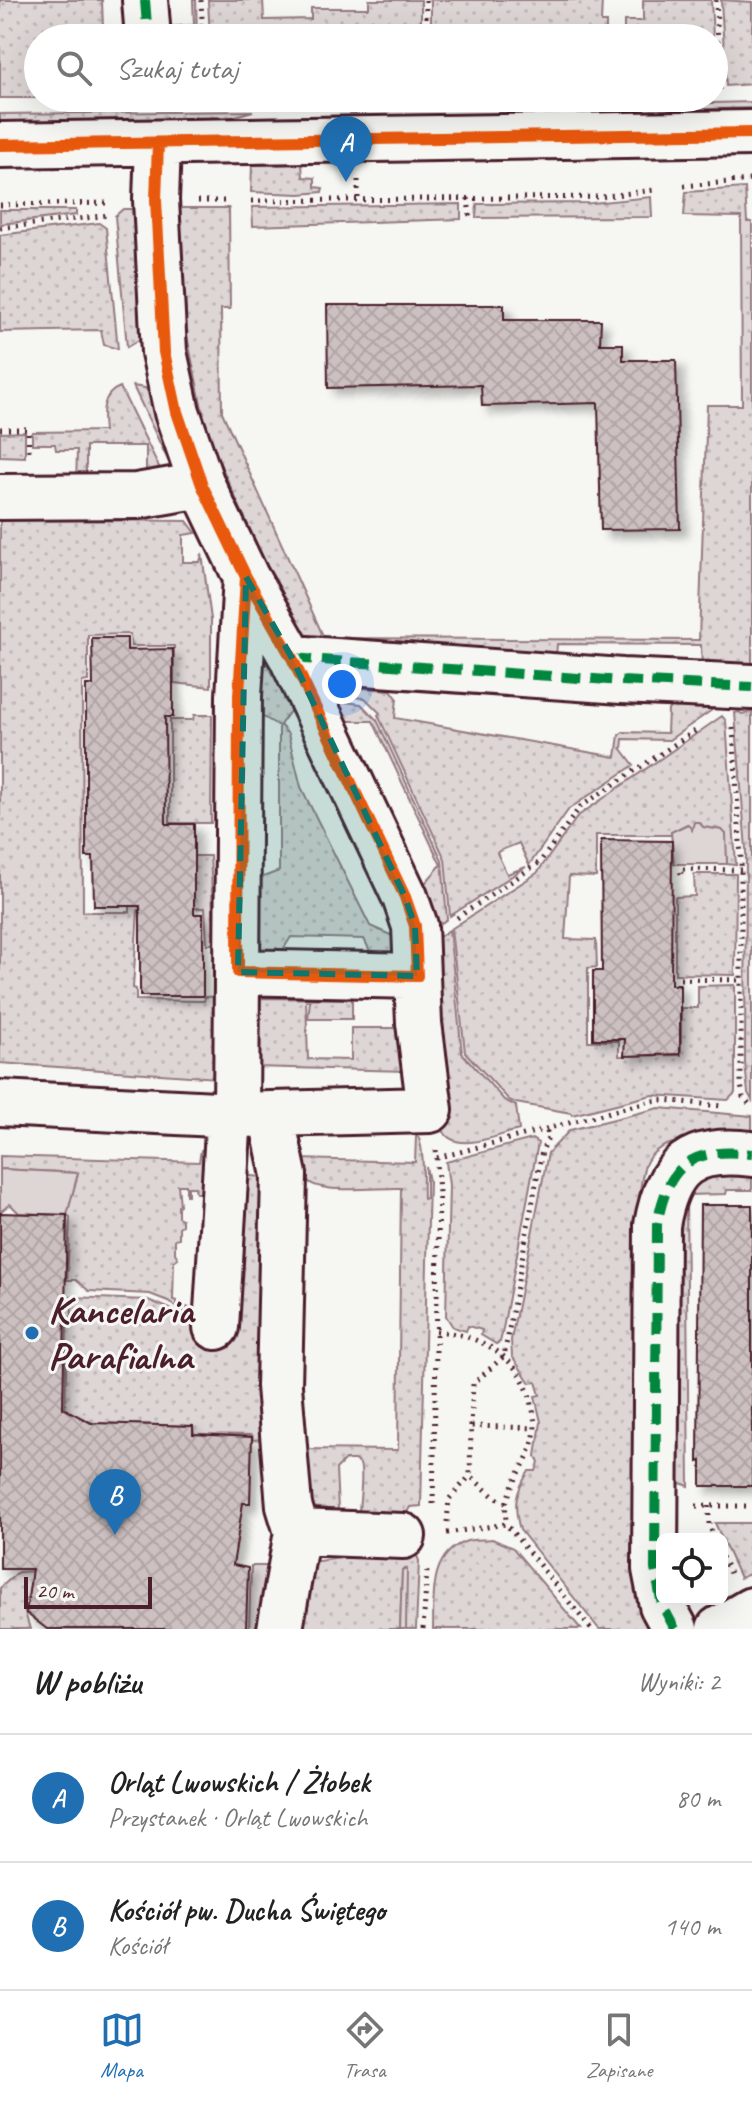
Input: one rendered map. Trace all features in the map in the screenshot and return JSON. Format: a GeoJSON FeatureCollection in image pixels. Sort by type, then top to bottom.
{"type":"FeatureCollection","features":[{"type":"Feature","properties":{"kind":"street"},"geometry":{"type":"LineString","coordinates":[[145,0],[147,24]]}},
{"type":"Feature","properties":{"kind":"street"},"geometry":{"type":"LineString","coordinates":[[0,145],[752,133]]}},
{"type":"Feature","properties":{"kind":"street"},"geometry":{"type":"LineString","coordinates":[[0,1103],[254,1114],[430,1110],[419,1023],[417,946],[411,912],[292,658],[246,577],[202,485],[177,412],[166,370],[156,200],[158,143]]}},
{"type":"Feature","properties":{"kind":"street"},"geometry":{"type":"LineString","coordinates":[[0,497],[137,496],[202,485]]}},
{"type":"Feature","properties":{"kind":"street"},"geometry":{"type":"LineString","coordinates":[[246,577],[240,684],[238,972],[254,1114],[284,1175],[279,1386],[289,1506],[297,1532],[280,1629]]}},
{"type":"Feature","properties":{"kind":"street"},"geometry":{"type":"LineString","coordinates":[[292,658],[622,681],[738,693]]}},
{"type":"Feature","properties":{"kind":"street"},"geometry":{"type":"LineString","coordinates":[[238,972],[417,976]]}},
{"type":"Feature","properties":{"kind":"street"},"geometry":{"type":"LineString","coordinates":[[216,1327],[228,1131],[254,1114]]}},
{"type":"Feature","properties":{"kind":"street"},"geometry":{"type":"LineString","coordinates":[[675,1629],[662,1605],[655,1569],[657,1225],[662,1195],[675,1172],[697,1158],[726,1151],[752,1154]]}},
{"type":"Feature","properties":{"kind":"street"},"geometry":{"type":"LineString","coordinates":[[297,1532],[417,1536]]}},
{"type":"Feature","properties":{"kind":"street"},"geometry":{"type":"LineString","coordinates":[[719,1629],[752,1610]]}},
{"type":"Feature","properties":{"kind":"path"},"geometry":{"type":"LineString","coordinates":[[201,0],[202,24]]}},
{"type":"Feature","properties":{"kind":"path"},"geometry":{"type":"LineString","coordinates":[[426,0],[426,24]]}},
{"type":"Feature","properties":{"kind":"path"},"geometry":{"type":"LineString","coordinates":[[716,0],[717,24]]}},
{"type":"Feature","properties":{"kind":"path"},"geometry":{"type":"LineString","coordinates":[[684,186],[752,180]]}},
{"type":"Feature","properties":{"kind":"path"},"geometry":{"type":"LineString","coordinates":[[326,200],[327,188]]}},
{"type":"Feature","properties":{"kind":"path"},"geometry":{"type":"LineString","coordinates":[[251,201],[600,197],[654,190]]}},
{"type":"Feature","properties":{"kind":"path"},"geometry":{"type":"LineString","coordinates":[[468,198],[470,218]]}},
{"type":"Feature","properties":{"kind":"path"},"geometry":{"type":"LineString","coordinates":[[0,205],[109,203]]}},
{"type":"Feature","properties":{"kind":"path"},"geometry":{"type":"LineString","coordinates":[[0,228],[110,215]]}},
{"type":"Feature","properties":{"kind":"path"},"geometry":{"type":"LineString","coordinates":[[506,1524],[417,1536],[436,1331],[437,1158],[651,1101],[733,1107],[749,1105],[741,1084],[738,693]]}},
{"type":"Feature","properties":{"kind":"path"},"geometry":{"type":"LineString","coordinates":[[450,923],[540,862],[580,807],[738,693]]}},
{"type":"Feature","properties":{"kind":"path"},"geometry":{"type":"LineString","coordinates":[[681,874],[680,869],[741,870]]}},
{"type":"Feature","properties":{"kind":"path"},"geometry":{"type":"LineString","coordinates":[[678,985],[678,979],[741,980]]}},
{"type":"Feature","properties":{"kind":"path"},"geometry":{"type":"LineString","coordinates":[[446,1533],[449,1499],[470,1476],[473,1384],[504,1356],[542,1151],[549,1136],[546,1130]]}},
{"type":"Feature","properties":{"kind":"path"},"geometry":{"type":"LineString","coordinates":[[436,1331],[481,1342],[504,1356],[520,1375],[529,1393],[535,1428],[528,1458],[506,1503],[506,1524],[591,1629]]}},
{"type":"Feature","properties":{"kind":"path"},"geometry":{"type":"LineString","coordinates":[[471,1426],[535,1428]]}},
{"type":"Feature","properties":{"kind":"path"},"geometry":{"type":"LineString","coordinates":[[470,1476],[506,1503]]}},
{"type":"Feature","properties":{"kind":"path"},"geometry":{"type":"LineString","coordinates":[[655,1506],[752,1506]]}},
{"type":"Feature","properties":{"kind":"path"},"geometry":{"type":"LineString","coordinates":[[709,1506],[712,1533]]}},
{"type":"Feature","properties":{"kind":"path"},"geometry":{"type":"LineString","coordinates":[[423,1629],[425,1584]]}},
{"type":"Feature","properties":{"kind":"highlighted area"},"geometry":{"type":"Polygon","coordinates":[[[246,577],[292,658],[405,897],[415,926],[417,976],[238,972],[246,577]]]}},
{"type":"Feature","properties":{"kind":"shaded area"},"geometry":{"type":"Polygon","coordinates":[[[0,0],[102,0],[103,24],[24,24],[24,98],[0,98],[0,0]]]}},
{"type":"Feature","properties":{"kind":"shaded area"},"geometry":{"type":"Polygon","coordinates":[[[193,0],[196,0],[197,24],[194,24],[193,0]]]}},
{"type":"Feature","properties":{"kind":"shaded area"},"geometry":{"type":"Polygon","coordinates":[[[208,0],[263,0],[264,20],[311,19],[311,8],[369,8],[369,0],[421,0],[421,24],[209,24],[208,0]]]}},
{"type":"Feature","properties":{"kind":"shaded area"},"geometry":{"type":"Polygon","coordinates":[[[431,0],[602,0],[601,22],[606,22],[606,24],[431,24],[431,0]]]}},
{"type":"Feature","properties":{"kind":"shaded area"},"geometry":{"type":"Polygon","coordinates":[[[643,0],[711,0],[712,24],[624,24],[624,21],[643,21],[643,0]]]}},
{"type":"Feature","properties":{"kind":"shaded area"},"geometry":{"type":"Polygon","coordinates":[[[721,0],[752,2],[752,84],[728,86],[728,24],[722,24],[721,0]]]}},
{"type":"Feature","properties":{"kind":"shaded area"},"geometry":{"type":"Polygon","coordinates":[[[752,102],[752,108],[728,109],[728,103],[752,102]]]}},
{"type":"Feature","properties":{"kind":"shaded area"},"geometry":{"type":"Polygon","coordinates":[[[249,112],[221,120],[0,122],[0,114],[249,112]]]}},
{"type":"Feature","properties":{"kind":"shaded area"},"geometry":{"type":"Polygon","coordinates":[[[302,164],[303,177],[315,178],[315,187],[323,188],[322,192],[251,192],[252,165],[302,164]]]}},
{"type":"Feature","properties":{"kind":"shaded area"},"geometry":{"type":"Polygon","coordinates":[[[745,188],[747,222],[752,222],[752,675],[702,667],[701,645],[557,644],[556,656],[318,647],[301,635],[208,437],[187,336],[179,208],[229,208],[230,309],[221,309],[222,412],[324,638],[699,640],[707,405],[742,405],[741,217],[684,216],[686,192],[745,188]]]}},
{"type":"Feature","properties":{"kind":"shaded area"},"geometry":{"type":"Polygon","coordinates":[[[651,197],[652,217],[476,218],[477,204],[592,203],[651,197]]]}},
{"type":"Feature","properties":{"kind":"shaded area"},"geometry":{"type":"Polygon","coordinates":[[[461,204],[461,219],[253,226],[252,207],[461,204]]]}},
{"type":"Feature","properties":{"kind":"shaded area"},"geometry":{"type":"Polygon","coordinates":[[[123,209],[134,209],[136,214],[145,336],[127,347],[115,216],[123,209]]]}},
{"type":"Feature","properties":{"kind":"shaded area"},"geometry":{"type":"Polygon","coordinates":[[[0,210],[76,210],[76,215],[0,224],[0,210]]]}},
{"type":"Feature","properties":{"kind":"shaded area"},"geometry":{"type":"Polygon","coordinates":[[[99,223],[106,228],[118,349],[104,345],[101,330],[0,332],[0,235],[99,223]]]}},
{"type":"Feature","properties":{"kind":"shaded area"},"geometry":{"type":"Polygon","coordinates":[[[133,386],[145,388],[150,394],[161,432],[175,461],[173,471],[133,386]]]}},
{"type":"Feature","properties":{"kind":"shaded area"},"geometry":{"type":"Polygon","coordinates":[[[120,387],[163,475],[146,478],[146,446],[86,446],[86,486],[76,486],[77,450],[56,450],[55,444],[32,444],[32,432],[104,431],[106,400],[120,387]]]}},
{"type":"Feature","properties":{"kind":"shaded area"},"geometry":{"type":"Polygon","coordinates":[[[25,432],[25,457],[0,456],[0,433],[25,432]]]}},
{"type":"Feature","properties":{"kind":"shaded area"},"geometry":{"type":"Polygon","coordinates":[[[0,519],[187,521],[196,533],[183,535],[183,562],[200,562],[202,554],[211,619],[211,687],[174,683],[174,646],[131,646],[130,634],[88,635],[88,681],[82,682],[83,912],[130,912],[130,899],[176,856],[210,856],[215,944],[207,944],[205,908],[138,910],[133,988],[136,989],[136,1000],[204,1001],[205,997],[221,996],[218,1078],[0,1063],[0,519]]]}},
{"type":"Feature","properties":{"kind":"shaded area"},"geometry":{"type":"Polygon","coordinates":[[[269,650],[298,700],[280,725],[288,734],[301,787],[370,926],[395,937],[391,955],[378,967],[364,939],[291,937],[272,967],[256,952],[250,882],[279,871],[279,726],[251,710],[252,656],[269,650]]]}},
{"type":"Feature","properties":{"kind":"shaded area"},"geometry":{"type":"Polygon","coordinates":[[[341,687],[391,690],[397,698],[395,718],[616,757],[619,735],[623,732],[667,733],[668,710],[673,704],[709,704],[712,710],[669,740],[623,739],[622,749],[634,765],[569,809],[529,865],[519,843],[499,851],[497,853],[507,874],[526,867],[450,916],[445,859],[378,715],[380,713],[365,698],[334,696],[330,692],[341,687]]]}},
{"type":"Feature","properties":{"kind":"shaded area"},"geometry":{"type":"Polygon","coordinates":[[[328,700],[361,704],[377,720],[442,860],[447,919],[426,934],[418,891],[441,865],[373,721],[339,721],[328,700]]]}},
{"type":"Feature","properties":{"kind":"shaded area"},"geometry":{"type":"Polygon","coordinates":[[[752,712],[752,1100],[748,1093],[745,1063],[746,849],[735,713],[752,712]]]}},
{"type":"Feature","properties":{"kind":"shaded area"},"geometry":{"type":"Polygon","coordinates":[[[194,715],[212,715],[211,823],[170,823],[170,720],[193,720],[194,715]]]}},
{"type":"Feature","properties":{"kind":"shaded area"},"geometry":{"type":"Polygon","coordinates":[[[722,716],[726,721],[736,865],[727,864],[722,830],[701,824],[692,830],[687,824],[671,832],[671,835],[596,835],[596,877],[569,876],[565,939],[596,940],[597,967],[588,968],[588,1041],[619,1041],[619,1056],[681,1055],[681,1008],[698,1008],[698,986],[735,985],[735,1093],[728,1100],[652,1095],[572,1115],[509,1100],[465,1052],[451,929],[537,873],[578,816],[722,716]]]}},
{"type":"Feature","properties":{"kind":"shaded area"},"geometry":{"type":"Polygon","coordinates":[[[694,822],[726,834],[727,864],[674,864],[671,832],[688,824],[692,830],[694,822]]]}},
{"type":"Feature","properties":{"kind":"shaded area"},"geometry":{"type":"Polygon","coordinates":[[[694,874],[736,874],[735,975],[675,974],[675,897],[695,896],[694,874]]]}},
{"type":"Feature","properties":{"kind":"shaded area"},"geometry":{"type":"Polygon","coordinates":[[[449,930],[462,1053],[504,1100],[516,1106],[519,1130],[475,1142],[454,1140],[446,1135],[441,1126],[431,943],[449,930]]]}},
{"type":"Feature","properties":{"kind":"shaded area"},"geometry":{"type":"Polygon","coordinates":[[[255,998],[352,999],[352,1019],[308,1019],[310,1001],[306,1000],[308,1059],[351,1060],[351,1028],[403,1028],[407,1071],[253,1067],[255,998]]]}},
{"type":"Feature","properties":{"kind":"shaded area"},"geometry":{"type":"Polygon","coordinates":[[[659,1108],[752,1116],[752,1140],[693,1139],[677,1142],[652,1154],[645,1165],[639,1196],[636,1589],[650,1629],[599,1629],[520,1530],[516,1513],[518,1493],[529,1471],[536,1471],[539,1462],[536,1456],[541,1422],[535,1396],[540,1395],[536,1382],[530,1383],[512,1356],[511,1340],[548,1153],[570,1130],[659,1108]]]}},
{"type":"Feature","properties":{"kind":"shaded area"},"geometry":{"type":"Polygon","coordinates":[[[416,1136],[422,1153],[423,1199],[426,1198],[426,1167],[429,1181],[421,1506],[410,1507],[403,1520],[359,1515],[360,1464],[345,1460],[336,1469],[338,1510],[302,1506],[300,1449],[398,1450],[401,1188],[338,1189],[315,1185],[304,1176],[297,1159],[415,1162],[416,1136]]]}},
{"type":"Feature","properties":{"kind":"shaded area"},"geometry":{"type":"Polygon","coordinates":[[[532,1139],[538,1143],[502,1334],[500,1342],[496,1344],[481,1335],[482,1330],[468,1326],[466,1331],[453,1327],[446,1316],[449,1185],[446,1162],[532,1139]]]}},
{"type":"Feature","properties":{"kind":"shaded area"},"geometry":{"type":"Polygon","coordinates":[[[206,1147],[205,1189],[196,1193],[195,1187],[188,1187],[186,1195],[186,1185],[178,1185],[178,1217],[182,1219],[182,1225],[179,1227],[179,1238],[175,1239],[178,1258],[174,1261],[173,1300],[192,1309],[192,1318],[168,1301],[150,1294],[89,1291],[76,1280],[67,1280],[70,1217],[67,1215],[78,1173],[0,1169],[0,1156],[199,1162],[201,1150],[206,1147]]]}},
{"type":"Feature","properties":{"kind":"shaded area"},"geometry":{"type":"Polygon","coordinates":[[[0,1169],[78,1173],[67,1215],[19,1213],[10,1204],[0,1212],[0,1169]]]}},
{"type":"Feature","properties":{"kind":"shaded area"},"geometry":{"type":"Polygon","coordinates":[[[701,1173],[752,1173],[752,1190],[686,1195],[689,1486],[680,1483],[674,1471],[680,1197],[701,1173]]]}},
{"type":"Feature","properties":{"kind":"shaded area"},"geometry":{"type":"Polygon","coordinates":[[[236,1175],[265,1177],[271,1438],[253,1440],[252,1435],[194,1434],[193,1426],[93,1423],[76,1416],[65,1420],[67,1318],[72,1317],[71,1297],[148,1300],[170,1309],[206,1336],[236,1175]]]}},
{"type":"Feature","properties":{"kind":"shaded area"},"geometry":{"type":"Polygon","coordinates":[[[715,1523],[752,1523],[752,1573],[740,1578],[728,1552],[728,1533],[720,1533],[715,1523]]]}},
{"type":"Feature","properties":{"kind":"shaded area"},"geometry":{"type":"Polygon","coordinates":[[[492,1539],[513,1548],[581,1629],[433,1629],[436,1578],[445,1556],[467,1541],[492,1539]]]}},
{"type":"Feature","properties":{"kind":"shaded area"},"geometry":{"type":"Polygon","coordinates":[[[402,1550],[416,1553],[419,1561],[416,1629],[406,1629],[405,1569],[402,1571],[400,1629],[292,1629],[304,1563],[402,1550]]]}},
{"type":"Feature","properties":{"kind":"shaded area"},"geometry":{"type":"Polygon","coordinates":[[[251,1566],[273,1566],[266,1629],[249,1629],[251,1566]]]}},
{"type":"Feature","properties":{"kind":"shaded area"},"geometry":{"type":"Polygon","coordinates":[[[407,1569],[406,1629],[400,1629],[402,1571],[407,1569]]]}},
{"type":"Feature","properties":{"kind":"shaded area"},"geometry":{"type":"Polygon","coordinates":[[[38,1571],[32,1593],[23,1606],[30,1629],[0,1629],[0,1588],[18,1572],[38,1571]]]}},
{"type":"Feature","properties":{"kind":"building"},"geometry":{"type":"Polygon","coordinates":[[[327,305],[504,305],[504,320],[601,320],[600,344],[623,344],[623,360],[676,360],[680,529],[601,530],[598,403],[482,406],[481,385],[328,388],[327,305]]]}},
{"type":"Feature","properties":{"kind":"building"},"geometry":{"type":"Polygon","coordinates":[[[92,638],[127,638],[127,650],[173,649],[173,717],[165,717],[166,824],[194,824],[194,914],[203,914],[203,996],[140,996],[140,906],[94,906],[93,857],[86,857],[86,685],[93,685],[92,638]]]}},
{"type":"Feature","properties":{"kind":"building"},"geometry":{"type":"Polygon","coordinates":[[[601,840],[672,841],[671,985],[680,985],[680,1054],[624,1056],[625,1039],[593,1039],[593,971],[602,971],[601,840]]]}},
{"type":"Feature","properties":{"kind":"building"},"geometry":{"type":"Polygon","coordinates":[[[700,1205],[752,1205],[752,1486],[701,1486],[701,1461],[698,1462],[700,1205]]]}},
{"type":"Feature","properties":{"kind":"building"},"geometry":{"type":"Polygon","coordinates":[[[0,1213],[67,1215],[63,1408],[91,1423],[193,1426],[193,1434],[252,1437],[250,1503],[243,1503],[233,1565],[248,1568],[246,1629],[47,1629],[26,1613],[32,1569],[0,1569],[0,1213]]]}},
{"type":"Feature","properties":{"kind":"marked path"},"geometry":{"type":"LineString","coordinates":[[145,0],[147,24]]}},
{"type":"Feature","properties":{"kind":"marked path"},"geometry":{"type":"LineString","coordinates":[[292,658],[752,687]]}},
{"type":"Feature","properties":{"kind":"marked path"},"geometry":{"type":"LineString","coordinates":[[675,1629],[662,1605],[655,1569],[657,1225],[668,1187],[686,1164],[713,1154],[752,1154]]}},
{"type":"Feature","properties":{"kind":"cycle path"},"geometry":{"type":"LineString","coordinates":[[0,145],[752,133]]}},
{"type":"Feature","properties":{"kind":"cycle path"},"geometry":{"type":"LineString","coordinates":[[158,143],[156,200],[164,352],[177,412],[202,485],[246,577],[292,658],[405,897],[415,926],[417,976],[238,972],[239,696],[246,577]]}},
{"type":"Feature","properties":{"kind":"place","name":"Orląt Lwowskich / Żłobek"},"geometry":{"type":"Point","coordinates":[346,182]}},
{"type":"Feature","properties":{"kind":"place","name":"Kancelaria Parafialna"},"geometry":{"type":"Point","coordinates":[32,1333]}},
{"type":"Feature","properties":{"kind":"place","name":"Kościół pw. Ducha Świętego"},"geometry":{"type":"Point","coordinates":[115,1535]}}]}
